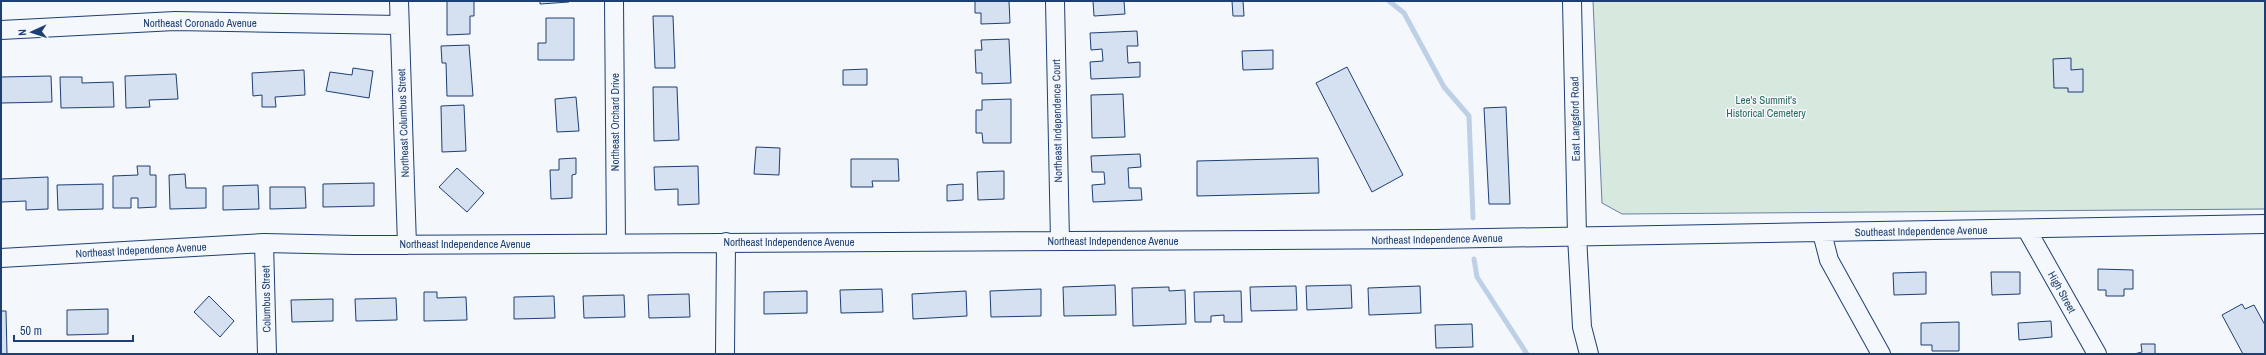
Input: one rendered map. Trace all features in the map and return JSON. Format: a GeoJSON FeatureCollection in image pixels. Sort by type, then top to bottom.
{"type":"FeatureCollection","features":[{"type":"Feature","properties":{"kind":"street","name":"Northeast Columbus Street"},"geometry":{"type":"LineString","coordinates":[[399,1],[407,245]]}},
{"type":"Feature","properties":{"kind":"street","name":"Northeast Orchard Drive"},"geometry":{"type":"LineString","coordinates":[[614,1],[616,243]]}},
{"type":"Feature","properties":{"kind":"street","name":"Northeast Independence Court"},"geometry":{"type":"LineString","coordinates":[[1055,1],[1060,241]]}},
{"type":"Feature","properties":{"kind":"street","name":"East Langsford Road"},"geometry":{"type":"LineString","coordinates":[[1572,1],[1577,236],[1582,327],[1589,354]]}},
{"type":"Feature","properties":{"kind":"street","name":"Northeast Coronado Avenue"},"geometry":{"type":"LineString","coordinates":[[1,30],[175,21],[399,25]]}},
{"type":"Feature","properties":{"kind":"street","name":"Southeast Independence Avenue"},"geometry":{"type":"LineString","coordinates":[[1577,236],[2027,230],[2265,224]]}},
{"type":"Feature","properties":{"kind":"street","name":"High Street"},"geometry":{"type":"LineString","coordinates":[[2027,230],[2097,354]]}},
{"type":"Feature","properties":{"kind":"street"},"geometry":{"type":"LineString","coordinates":[[1822,232],[1829,260],[1881,354]]}},
{"type":"Feature","properties":{"kind":"street","name":"Northeast Independence Avenue"},"geometry":{"type":"LineString","coordinates":[[1,258],[264,243],[407,245],[726,242],[1435,240],[1577,236]]}},
{"type":"Feature","properties":{"kind":"street"},"geometry":{"type":"LineString","coordinates":[[725,354],[726,242]]}},
{"type":"Feature","properties":{"kind":"street","name":"Columbus Street"},"geometry":{"type":"LineString","coordinates":[[264,243],[267,354]]}},
{"type":"Feature","properties":{"kind":"green space","name":"Lee's Summit's Historical Cemetery"},"geometry":{"type":"Polygon","coordinates":[[[1593,1],[2265,1],[2265,209],[1622,214],[1602,203],[1593,1]]]}},
{"type":"Feature","properties":{"kind":"building"},"geometry":{"type":"Polygon","coordinates":[[[447,1],[474,1],[474,16],[470,16],[470,34],[447,35],[447,1]]]}},
{"type":"Feature","properties":{"kind":"building"},"geometry":{"type":"Polygon","coordinates":[[[540,1],[569,1],[569,2],[540,4],[540,1]]]}},
{"type":"Feature","properties":{"kind":"building"},"geometry":{"type":"Polygon","coordinates":[[[975,1],[1009,1],[1010,23],[981,24],[981,13],[975,13],[975,1]]]}},
{"type":"Feature","properties":{"kind":"building"},"geometry":{"type":"Polygon","coordinates":[[[1093,1],[1124,1],[1125,14],[1094,16],[1093,1]]]}},
{"type":"Feature","properties":{"kind":"building"},"geometry":{"type":"Polygon","coordinates":[[[1232,1],[1243,1],[1244,16],[1233,16],[1232,1]]]}},
{"type":"Feature","properties":{"kind":"building"},"geometry":{"type":"Polygon","coordinates":[[[653,16],[673,16],[675,68],[655,68],[653,16]]]}},
{"type":"Feature","properties":{"kind":"building"},"geometry":{"type":"Polygon","coordinates":[[[546,18],[574,18],[574,60],[538,60],[538,43],[546,43],[546,18]]]}},
{"type":"Feature","properties":{"kind":"building"},"geometry":{"type":"Polygon","coordinates":[[[1137,31],[1138,46],[1127,46],[1128,63],[1140,62],[1140,77],[1091,79],[1090,62],[1103,61],[1102,49],[1091,50],[1090,33],[1137,31]]]}},
{"type":"Feature","properties":{"kind":"building"},"geometry":{"type":"Polygon","coordinates":[[[1009,39],[1011,83],[982,84],[982,73],[976,73],[975,50],[982,50],[981,40],[1009,39]]]}},
{"type":"Feature","properties":{"kind":"building"},"geometry":{"type":"Polygon","coordinates":[[[469,45],[473,96],[447,96],[446,63],[442,63],[441,46],[469,45]]]}},
{"type":"Feature","properties":{"kind":"building"},"geometry":{"type":"Polygon","coordinates":[[[1273,50],[1273,69],[1243,70],[1242,51],[1273,50]]]}},
{"type":"Feature","properties":{"kind":"building"},"geometry":{"type":"Polygon","coordinates":[[[2071,58],[2071,70],[2083,69],[2083,92],[2068,92],[2068,88],[2054,88],[2053,59],[2071,58]]]}},
{"type":"Feature","properties":{"kind":"building"},"geometry":{"type":"Polygon","coordinates":[[[1347,67],[1403,175],[1372,192],[1316,83],[1347,67]]]}},
{"type":"Feature","properties":{"kind":"building"},"geometry":{"type":"Polygon","coordinates":[[[353,68],[373,71],[369,98],[326,91],[330,72],[352,75],[353,68]]]}},
{"type":"Feature","properties":{"kind":"building"},"geometry":{"type":"Polygon","coordinates":[[[867,69],[867,85],[843,85],[843,70],[867,69]]]}},
{"type":"Feature","properties":{"kind":"building"},"geometry":{"type":"Polygon","coordinates":[[[304,70],[305,95],[275,97],[276,107],[262,107],[262,95],[253,96],[252,73],[304,70]]]}},
{"type":"Feature","properties":{"kind":"building"},"geometry":{"type":"Polygon","coordinates":[[[176,74],[178,99],[149,100],[150,107],[126,108],[125,76],[176,74]]]}},
{"type":"Feature","properties":{"kind":"building"},"geometry":{"type":"Polygon","coordinates":[[[51,76],[52,102],[1,103],[1,77],[51,76]]]}},
{"type":"Feature","properties":{"kind":"building"},"geometry":{"type":"Polygon","coordinates":[[[60,77],[82,77],[82,83],[113,82],[114,107],[61,108],[60,77]]]}},
{"type":"Feature","properties":{"kind":"building"},"geometry":{"type":"Polygon","coordinates":[[[653,87],[677,87],[679,140],[654,141],[653,87]]]}},
{"type":"Feature","properties":{"kind":"building"},"geometry":{"type":"Polygon","coordinates":[[[1123,94],[1125,137],[1092,138],[1091,95],[1123,94]]]}},
{"type":"Feature","properties":{"kind":"building"},"geometry":{"type":"Polygon","coordinates":[[[576,97],[579,131],[557,132],[555,99],[576,97]]]}},
{"type":"Feature","properties":{"kind":"building"},"geometry":{"type":"Polygon","coordinates":[[[1011,99],[1011,143],[983,143],[982,133],[976,133],[976,110],[982,110],[982,100],[1011,99]]]}},
{"type":"Feature","properties":{"kind":"building"},"geometry":{"type":"Polygon","coordinates":[[[464,105],[466,151],[442,152],[441,106],[464,105]]]}},
{"type":"Feature","properties":{"kind":"building"},"geometry":{"type":"Polygon","coordinates":[[[1506,107],[1510,204],[1489,204],[1484,108],[1506,107]]]}},
{"type":"Feature","properties":{"kind":"building"},"geometry":{"type":"Polygon","coordinates":[[[756,147],[780,148],[779,175],[754,174],[756,147]]]}},
{"type":"Feature","properties":{"kind":"building"},"geometry":{"type":"Polygon","coordinates":[[[1140,154],[1141,167],[1128,168],[1129,188],[1141,188],[1142,200],[1093,202],[1092,185],[1105,184],[1104,172],[1092,172],[1091,156],[1140,154]]]}},
{"type":"Feature","properties":{"kind":"building"},"geometry":{"type":"Polygon","coordinates":[[[576,158],[576,174],[572,175],[572,198],[551,199],[550,170],[559,170],[559,159],[576,158]]]}},
{"type":"Feature","properties":{"kind":"building"},"geometry":{"type":"Polygon","coordinates":[[[1318,158],[1319,193],[1197,196],[1197,161],[1318,158]]]}},
{"type":"Feature","properties":{"kind":"building"},"geometry":{"type":"Polygon","coordinates":[[[851,159],[898,159],[899,181],[872,181],[873,187],[851,187],[851,159]]]}},
{"type":"Feature","properties":{"kind":"building"},"geometry":{"type":"Polygon","coordinates":[[[137,166],[150,166],[150,175],[156,175],[156,207],[138,208],[138,198],[131,198],[131,208],[113,208],[113,176],[138,175],[137,166]]]}},
{"type":"Feature","properties":{"kind":"building"},"geometry":{"type":"Polygon","coordinates":[[[698,166],[699,204],[678,205],[678,189],[655,190],[654,167],[698,166]]]}},
{"type":"Feature","properties":{"kind":"building"},"geometry":{"type":"Polygon","coordinates":[[[457,168],[484,193],[467,212],[439,187],[457,168]]]}},
{"type":"Feature","properties":{"kind":"building"},"geometry":{"type":"Polygon","coordinates":[[[1004,171],[1004,199],[978,200],[977,172],[1004,171]]]}},
{"type":"Feature","properties":{"kind":"building"},"geometry":{"type":"Polygon","coordinates":[[[185,174],[186,188],[206,188],[206,208],[170,209],[169,175],[185,174]]]}},
{"type":"Feature","properties":{"kind":"building"},"geometry":{"type":"Polygon","coordinates":[[[48,177],[48,209],[26,210],[26,201],[1,202],[1,179],[48,177]]]}},
{"type":"Feature","properties":{"kind":"building"},"geometry":{"type":"Polygon","coordinates":[[[374,183],[374,206],[323,207],[323,184],[374,183]]]}},
{"type":"Feature","properties":{"kind":"building"},"geometry":{"type":"Polygon","coordinates":[[[103,184],[103,209],[58,210],[57,185],[103,184]]]}},
{"type":"Feature","properties":{"kind":"building"},"geometry":{"type":"Polygon","coordinates":[[[963,184],[963,200],[947,201],[947,185],[963,184]]]}},
{"type":"Feature","properties":{"kind":"building"},"geometry":{"type":"Polygon","coordinates":[[[258,185],[259,209],[223,210],[223,186],[258,185]]]}},
{"type":"Feature","properties":{"kind":"building"},"geometry":{"type":"Polygon","coordinates":[[[270,187],[305,187],[306,208],[270,209],[270,187]]]}},
{"type":"Feature","properties":{"kind":"building"},"geometry":{"type":"Polygon","coordinates":[[[2098,269],[2133,270],[2133,289],[2124,289],[2124,296],[2106,296],[2106,290],[2098,290],[2098,269]]]}},
{"type":"Feature","properties":{"kind":"building"},"geometry":{"type":"Polygon","coordinates":[[[1926,272],[1926,294],[1894,295],[1893,273],[1926,272]]]}},
{"type":"Feature","properties":{"kind":"building"},"geometry":{"type":"Polygon","coordinates":[[[1991,272],[2020,272],[2020,294],[1992,295],[1991,272]]]}},
{"type":"Feature","properties":{"kind":"building"},"geometry":{"type":"Polygon","coordinates":[[[1115,285],[1116,315],[1064,316],[1063,287],[1115,285]]]}},
{"type":"Feature","properties":{"kind":"building"},"geometry":{"type":"Polygon","coordinates":[[[1351,285],[1352,308],[1307,310],[1306,286],[1351,285]]]}},
{"type":"Feature","properties":{"kind":"building"},"geometry":{"type":"Polygon","coordinates":[[[1296,286],[1297,310],[1251,311],[1250,287],[1296,286]]]}},
{"type":"Feature","properties":{"kind":"building"},"geometry":{"type":"Polygon","coordinates":[[[1420,286],[1421,313],[1369,315],[1368,288],[1420,286]]]}},
{"type":"Feature","properties":{"kind":"building"},"geometry":{"type":"Polygon","coordinates":[[[1169,287],[1169,291],[1185,290],[1186,324],[1133,326],[1132,288],[1169,287]]]}},
{"type":"Feature","properties":{"kind":"building"},"geometry":{"type":"Polygon","coordinates":[[[882,289],[883,312],[841,313],[840,290],[882,289]]]}},
{"type":"Feature","properties":{"kind":"building"},"geometry":{"type":"Polygon","coordinates":[[[1041,289],[1041,316],[991,317],[990,291],[1041,289]]]}},
{"type":"Feature","properties":{"kind":"building"},"geometry":{"type":"Polygon","coordinates":[[[807,291],[807,313],[764,314],[764,292],[807,291]]]}},
{"type":"Feature","properties":{"kind":"building"},"geometry":{"type":"Polygon","coordinates":[[[966,291],[967,316],[913,319],[912,294],[966,291]]]}},
{"type":"Feature","properties":{"kind":"building"},"geometry":{"type":"Polygon","coordinates":[[[1241,291],[1242,322],[1224,322],[1224,315],[1211,316],[1211,322],[1195,322],[1194,292],[1241,291]]]}},
{"type":"Feature","properties":{"kind":"building"},"geometry":{"type":"Polygon","coordinates":[[[424,292],[437,292],[437,298],[466,297],[467,320],[424,321],[424,292]]]}},
{"type":"Feature","properties":{"kind":"building"},"geometry":{"type":"Polygon","coordinates":[[[689,294],[690,317],[649,318],[648,295],[689,294]]]}},
{"type":"Feature","properties":{"kind":"building"},"geometry":{"type":"Polygon","coordinates":[[[624,295],[625,317],[584,318],[583,296],[624,295]]]}},
{"type":"Feature","properties":{"kind":"building"},"geometry":{"type":"Polygon","coordinates":[[[209,296],[234,321],[220,337],[194,312],[209,296]]]}},
{"type":"Feature","properties":{"kind":"building"},"geometry":{"type":"Polygon","coordinates":[[[554,296],[555,318],[514,319],[514,297],[554,296]]]}},
{"type":"Feature","properties":{"kind":"building"},"geometry":{"type":"Polygon","coordinates":[[[396,298],[397,320],[356,321],[355,299],[396,298]]]}},
{"type":"Feature","properties":{"kind":"building"},"geometry":{"type":"Polygon","coordinates":[[[333,299],[333,321],[292,322],[291,300],[333,299]]]}},
{"type":"Feature","properties":{"kind":"building"},"geometry":{"type":"Polygon","coordinates":[[[2242,304],[2245,309],[2254,305],[2265,325],[2265,354],[2243,354],[2222,315],[2242,304]]]}},
{"type":"Feature","properties":{"kind":"building"},"geometry":{"type":"Polygon","coordinates":[[[108,309],[108,334],[67,335],[67,310],[108,309]]]}},
{"type":"Feature","properties":{"kind":"building"},"geometry":{"type":"Polygon","coordinates":[[[1,311],[6,311],[7,354],[1,354],[1,311]]]}},
{"type":"Feature","properties":{"kind":"building"},"geometry":{"type":"Polygon","coordinates":[[[2051,321],[2052,337],[2019,340],[2018,323],[2051,321]]]}},
{"type":"Feature","properties":{"kind":"building"},"geometry":{"type":"Polygon","coordinates":[[[1959,322],[1959,351],[1932,351],[1932,345],[1921,345],[1921,323],[1959,322]]]}},
{"type":"Feature","properties":{"kind":"building"},"geometry":{"type":"Polygon","coordinates":[[[1472,324],[1473,347],[1436,348],[1435,325],[1472,324]]]}},
{"type":"Feature","properties":{"kind":"building"},"geometry":{"type":"Polygon","coordinates":[[[2141,344],[2155,344],[2155,354],[2134,354],[2142,352],[2141,344]]]}},
{"type":"Feature","properties":{"kind":"waterway"},"geometry":{"type":"LineString","coordinates":[[1389,1],[1404,13],[1444,87],[1469,116],[1473,218]]}},
{"type":"Feature","properties":{"kind":"waterway"},"geometry":{"type":"LineString","coordinates":[[1474,259],[1477,277],[1527,354]]}}]}
